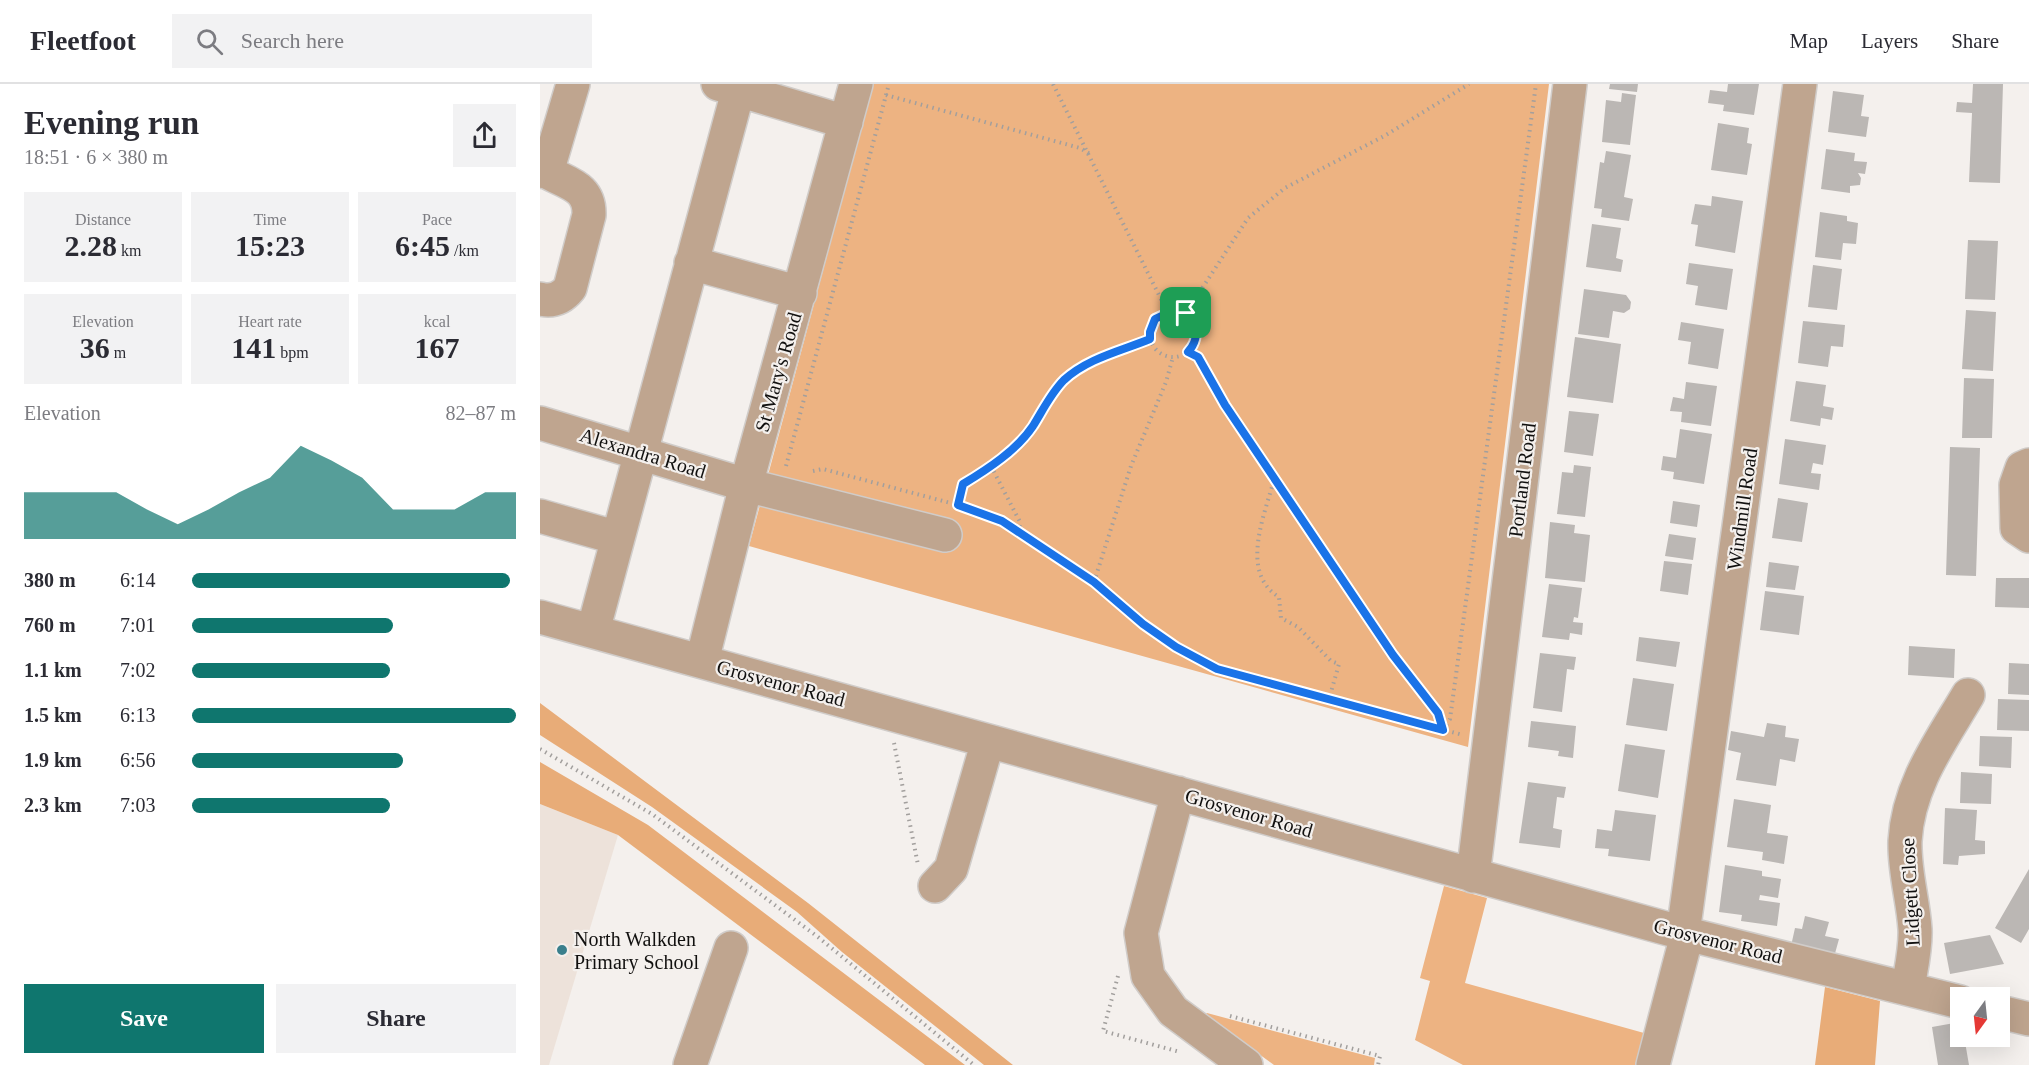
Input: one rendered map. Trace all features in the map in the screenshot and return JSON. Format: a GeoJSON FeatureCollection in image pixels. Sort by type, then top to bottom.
{"type":"FeatureCollection","features":[{"type":"Feature","properties":{"kind":"street"},"geometry":{"type":"LineString","coordinates":[[540,299],[553,300],[564,296],[570,288],[589,215],[590,202],[586,193],[544,172],[573,84]]}},
{"type":"Feature","properties":{"kind":"street","name":"St Mary's Road"},"geometry":{"type":"LineString","coordinates":[[702,661],[746,485],[856,84]]}},
{"type":"Feature","properties":{"kind":"street","name":"Portland Road"},"geometry":{"type":"LineString","coordinates":[[1473,876],[1570,84]]}},
{"type":"Feature","properties":{"kind":"street","name":"Windmill Road"},"geometry":{"type":"LineString","coordinates":[[1653,1065],[1685,934],[1800,84]]}},
{"type":"Feature","properties":{"kind":"street"},"geometry":{"type":"LineString","coordinates":[[593,631],[691,263],[732,86],[846,122]]}},
{"type":"Feature","properties":{"kind":"street"},"geometry":{"type":"LineString","coordinates":[[691,263],[800,294]]}},
{"type":"Feature","properties":{"kind":"street","name":"Alexandra Road"},"geometry":{"type":"LineString","coordinates":[[540,423],[641,451],[746,485],[945,535]]}},
{"type":"Feature","properties":{"kind":"street"},"geometry":{"type":"LineString","coordinates":[[2029,465],[2022,468],[2016,485],[2017,528],[2029,536]]}},
{"type":"Feature","properties":{"kind":"street"},"geometry":{"type":"LineString","coordinates":[[540,516],[618,538]]}},
{"type":"Feature","properties":{"kind":"street","name":"Grosvenor Road"},"geometry":{"type":"LineString","coordinates":[[540,616],[1685,934],[1950,999]]}},
{"type":"Feature","properties":{"kind":"street","name":"Lidgett Close"},"geometry":{"type":"LineString","coordinates":[[1908,988],[1915,929],[1905,865],[1909,810],[1937,727],[1968,694]]}},
{"type":"Feature","properties":{"kind":"street"},"geometry":{"type":"LineString","coordinates":[[935,886],[951,869],[988,741]]}},
{"type":"Feature","properties":{"kind":"street"},"geometry":{"type":"LineString","coordinates":[[1178,793],[1141,933],[1148,976],[1173,1011],[1246,1065]]}},
{"type":"Feature","properties":{"kind":"street"},"geometry":{"type":"LineString","coordinates":[[690,1065],[732,963]]}},
{"type":"Feature","properties":{"kind":"street"},"geometry":{"type":"LineString","coordinates":[[2010,1014],[2029,1019]]}},
{"type":"Feature","properties":{"kind":"path"},"geometry":{"type":"LineString","coordinates":[[782,477],[889,84]]}},
{"type":"Feature","properties":{"kind":"path"},"geometry":{"type":"LineString","coordinates":[[1053,84],[1091,154],[1167,311]]}},
{"type":"Feature","properties":{"kind":"path"},"geometry":{"type":"LineString","coordinates":[[1186,313],[1248,218],[1285,188],[1386,135],[1469,84]]}},
{"type":"Feature","properties":{"kind":"path"},"geometry":{"type":"LineString","coordinates":[[1443,730],[1450,719],[1536,84]]}},
{"type":"Feature","properties":{"kind":"path"},"geometry":{"type":"LineString","coordinates":[[886,95],[1080,148],[1091,154]]}},
{"type":"Feature","properties":{"kind":"path"},"geometry":{"type":"LineString","coordinates":[[1167,311],[1186,313],[1191,318],[1197,332],[1194,346],[1188,352],[1173,357],[1158,352],[1150,339],[1155,319],[1167,311]]}},
{"type":"Feature","properties":{"kind":"path"},"geometry":{"type":"LineString","coordinates":[[958,505],[963,484],[991,466],[1032,428],[1047,401],[1064,381],[1088,362],[1150,339]]}},
{"type":"Feature","properties":{"kind":"path"},"geometry":{"type":"LineString","coordinates":[[1188,352],[1198,357],[1225,405],[1275,476],[1393,655],[1438,713],[1443,730]]}},
{"type":"Feature","properties":{"kind":"path"},"geometry":{"type":"LineString","coordinates":[[1094,582],[1131,466],[1166,382],[1173,357]]}},
{"type":"Feature","properties":{"kind":"path"},"geometry":{"type":"LineString","coordinates":[[991,466],[1020,522],[1019,533]]}},
{"type":"Feature","properties":{"kind":"path"},"geometry":{"type":"LineString","coordinates":[[803,473],[823,469],[958,505],[1002,521],[1094,582],[1143,624],[1200,661],[1217,669],[1490,742]]}},
{"type":"Feature","properties":{"kind":"path"},"geometry":{"type":"LineString","coordinates":[[1275,476],[1257,543],[1257,559],[1263,582],[1279,597],[1281,618],[1298,627],[1331,661],[1339,664],[1329,699]]}},
{"type":"Feature","properties":{"kind":"path"},"geometry":{"type":"LineString","coordinates":[[889,713],[916,862],[935,886]]}},
{"type":"Feature","properties":{"kind":"path"},"geometry":{"type":"LineString","coordinates":[[540,749],[652,814],[818,937],[974,1065]]}},
{"type":"Feature","properties":{"kind":"path"},"geometry":{"type":"LineString","coordinates":[[1226,1015],[1380,1056],[1378,1065]]}},
{"type":"Feature","properties":{"kind":"shaded area"},"geometry":{"type":"Polygon","coordinates":[[[873,84],[1549,84],[1468,747],[749,546],[873,84]]]}},
{"type":"Feature","properties":{"kind":"shaded area"},"geometry":{"type":"Polygon","coordinates":[[[540,703],[808,903],[1013,1065],[984,1065],[842,952],[797,912],[652,807],[540,735],[540,703]]]}},
{"type":"Feature","properties":{"kind":"shaded area"},"geometry":{"type":"Polygon","coordinates":[[[540,762],[648,825],[965,1065],[925,1065],[618,835],[540,804],[540,762]]]}},
{"type":"Feature","properties":{"kind":"shaded area","name":"North Walkden Primary School"},"geometry":{"type":"Polygon","coordinates":[[[540,804],[618,835],[549,1065],[540,1065],[540,804]]]}},
{"type":"Feature","properties":{"kind":"shaded area"},"geometry":{"type":"Polygon","coordinates":[[[1444,886],[1487,898],[1465,983],[1644,1033],[1635,1065],[1463,1065],[1415,1040],[1430,981],[1420,978],[1444,886]]]}},
{"type":"Feature","properties":{"kind":"shaded area"},"geometry":{"type":"Polygon","coordinates":[[[1825,987],[1880,1001],[1875,1065],[1815,1065],[1825,987]]]}},
{"type":"Feature","properties":{"kind":"shaded area"},"geometry":{"type":"Polygon","coordinates":[[[1207,1013],[1375,1058],[1374,1065],[1274,1065],[1205,1015],[1207,1013]]]}},
{"type":"Feature","properties":{"kind":"building"},"geometry":{"type":"Polygon","coordinates":[[[1610,84],[1638,84],[1637,92],[1609,89],[1610,84]]]}},
{"type":"Feature","properties":{"kind":"building"},"geometry":{"type":"Polygon","coordinates":[[[1728,84],[1759,84],[1754,115],[1723,111],[1724,105],[1708,103],[1710,90],[1727,92],[1728,84]]]}},
{"type":"Feature","properties":{"kind":"building"},"geometry":{"type":"Polygon","coordinates":[[[1973,84],[2003,84],[2000,183],[1969,182],[1972,113],[1956,112],[1957,102],[1972,103],[1973,84]]]}},
{"type":"Feature","properties":{"kind":"building"},"geometry":{"type":"Polygon","coordinates":[[[1833,91],[1864,95],[1861,116],[1869,117],[1866,137],[1828,132],[1833,91]]]}},
{"type":"Feature","properties":{"kind":"building"},"geometry":{"type":"Polygon","coordinates":[[[1622,93],[1636,95],[1630,145],[1602,142],[1606,100],[1621,102],[1622,93]]]}},
{"type":"Feature","properties":{"kind":"building"},"geometry":{"type":"Polygon","coordinates":[[[1718,123],[1749,128],[1747,143],[1752,144],[1747,175],[1711,170],[1718,123]]]}},
{"type":"Feature","properties":{"kind":"building"},"geometry":{"type":"Polygon","coordinates":[[[1826,149],[1855,153],[1854,161],[1867,162],[1865,174],[1858,173],[1861,178],[1860,185],[1850,186],[1850,193],[1821,189],[1826,149]]]}},
{"type":"Feature","properties":{"kind":"building"},"geometry":{"type":"Polygon","coordinates":[[[1606,151],[1631,155],[1624,197],[1633,199],[1629,221],[1601,217],[1602,209],[1594,208],[1600,162],[1604,163],[1606,151]]]}},
{"type":"Feature","properties":{"kind":"building"},"geometry":{"type":"Polygon","coordinates":[[[1712,196],[1743,201],[1735,253],[1695,246],[1698,225],[1691,224],[1695,204],[1711,206],[1712,196]]]}},
{"type":"Feature","properties":{"kind":"building"},"geometry":{"type":"Polygon","coordinates":[[[1820,212],[1847,216],[1847,221],[1858,223],[1856,244],[1843,243],[1841,260],[1815,257],[1820,212]]]}},
{"type":"Feature","properties":{"kind":"building"},"geometry":{"type":"Polygon","coordinates":[[[1592,224],[1621,228],[1616,258],[1623,260],[1621,272],[1586,267],[1592,224]]]}},
{"type":"Feature","properties":{"kind":"building"},"geometry":{"type":"Polygon","coordinates":[[[1968,240],[1998,241],[1995,300],[1965,299],[1968,240]]]}},
{"type":"Feature","properties":{"kind":"building"},"geometry":{"type":"Polygon","coordinates":[[[1689,263],[1733,269],[1727,310],[1695,305],[1698,286],[1686,284],[1689,263]]]}},
{"type":"Feature","properties":{"kind":"building"},"geometry":{"type":"Polygon","coordinates":[[[1813,265],[1842,269],[1837,310],[1808,307],[1813,265]]]}},
{"type":"Feature","properties":{"kind":"building"},"geometry":{"type":"Polygon","coordinates":[[[1584,289],[1626,295],[1631,302],[1630,309],[1624,313],[1613,311],[1609,338],[1578,334],[1584,289]]]}},
{"type":"Feature","properties":{"kind":"building"},"geometry":{"type":"Polygon","coordinates":[[[1966,310],[1996,312],[1993,371],[1962,369],[1966,310]]]}},
{"type":"Feature","properties":{"kind":"building"},"geometry":{"type":"Polygon","coordinates":[[[1803,321],[1845,325],[1843,347],[1831,346],[1828,367],[1798,363],[1803,321]]]}},
{"type":"Feature","properties":{"kind":"building"},"geometry":{"type":"Polygon","coordinates":[[[1681,322],[1724,329],[1718,369],[1688,364],[1691,342],[1678,340],[1681,322]]]}},
{"type":"Feature","properties":{"kind":"building"},"geometry":{"type":"Polygon","coordinates":[[[1575,337],[1621,344],[1613,403],[1567,397],[1575,337]]]}},
{"type":"Feature","properties":{"kind":"building"},"geometry":{"type":"Polygon","coordinates":[[[1964,378],[1994,379],[1992,438],[1962,438],[1964,378]]]}},
{"type":"Feature","properties":{"kind":"building"},"geometry":{"type":"Polygon","coordinates":[[[1796,381],[1826,385],[1823,406],[1834,408],[1832,420],[1821,418],[1820,426],[1790,421],[1796,381]]]}},
{"type":"Feature","properties":{"kind":"building"},"geometry":{"type":"Polygon","coordinates":[[[1686,382],[1717,386],[1711,426],[1681,422],[1682,412],[1670,411],[1673,397],[1684,399],[1686,382]]]}},
{"type":"Feature","properties":{"kind":"building"},"geometry":{"type":"Polygon","coordinates":[[[1569,411],[1599,414],[1593,456],[1564,452],[1569,411]]]}},
{"type":"Feature","properties":{"kind":"building"},"geometry":{"type":"Polygon","coordinates":[[[1680,429],[1712,434],[1704,484],[1673,479],[1674,472],[1661,470],[1663,456],[1676,458],[1680,429]]]}},
{"type":"Feature","properties":{"kind":"building"},"geometry":{"type":"Polygon","coordinates":[[[1785,439],[1826,445],[1823,465],[1813,463],[1811,473],[1821,474],[1819,490],[1779,484],[1785,439]]]}},
{"type":"Feature","properties":{"kind":"building"},"geometry":{"type":"Polygon","coordinates":[[[1950,447],[1980,448],[1976,576],[1946,575],[1950,447]]]}},
{"type":"Feature","properties":{"kind":"building"},"geometry":{"type":"Polygon","coordinates":[[[1574,465],[1591,467],[1585,517],[1557,514],[1562,472],[1573,473],[1574,465]]]}},
{"type":"Feature","properties":{"kind":"building"},"geometry":{"type":"Polygon","coordinates":[[[1778,498],[1808,503],[1802,542],[1772,538],[1778,498]]]}},
{"type":"Feature","properties":{"kind":"building"},"geometry":{"type":"Polygon","coordinates":[[[1673,501],[1700,505],[1697,527],[1670,523],[1673,501]]]}},
{"type":"Feature","properties":{"kind":"building"},"geometry":{"type":"Polygon","coordinates":[[[1550,522],[1575,525],[1574,533],[1590,535],[1585,582],[1545,578],[1550,522]]]}},
{"type":"Feature","properties":{"kind":"building"},"geometry":{"type":"Polygon","coordinates":[[[1669,534],[1696,538],[1693,560],[1665,556],[1669,534]]]}},
{"type":"Feature","properties":{"kind":"building"},"geometry":{"type":"Polygon","coordinates":[[[1664,561],[1692,564],[1688,595],[1660,591],[1664,561]]]}},
{"type":"Feature","properties":{"kind":"building"},"geometry":{"type":"Polygon","coordinates":[[[1769,562],[1799,566],[1795,590],[1766,587],[1769,562]]]}},
{"type":"Feature","properties":{"kind":"building"},"geometry":{"type":"Polygon","coordinates":[[[1996,578],[2029,578],[2029,608],[1995,607],[1996,578]]]}},
{"type":"Feature","properties":{"kind":"building"},"geometry":{"type":"Polygon","coordinates":[[[1549,584],[1582,588],[1578,618],[1574,617],[1573,622],[1583,623],[1582,635],[1570,633],[1569,640],[1542,637],[1549,584]]]}},
{"type":"Feature","properties":{"kind":"building"},"geometry":{"type":"Polygon","coordinates":[[[1765,591],[1804,596],[1799,635],[1760,630],[1765,591]]]}},
{"type":"Feature","properties":{"kind":"building"},"geometry":{"type":"Polygon","coordinates":[[[1639,637],[1680,642],[1676,667],[1636,661],[1639,637]]]}},
{"type":"Feature","properties":{"kind":"building"},"geometry":{"type":"Polygon","coordinates":[[[1909,646],[1955,649],[1954,678],[1908,675],[1909,646]]]}},
{"type":"Feature","properties":{"kind":"building"},"geometry":{"type":"Polygon","coordinates":[[[1540,653],[1576,657],[1574,670],[1567,669],[1562,712],[1533,708],[1540,653]]]}},
{"type":"Feature","properties":{"kind":"building"},"geometry":{"type":"Polygon","coordinates":[[[2009,663],[2029,664],[2029,695],[2008,694],[2009,663]]]}},
{"type":"Feature","properties":{"kind":"building"},"geometry":{"type":"Polygon","coordinates":[[[1633,678],[1674,684],[1667,731],[1626,725],[1633,678]]]}},
{"type":"Feature","properties":{"kind":"building"},"geometry":{"type":"Polygon","coordinates":[[[1998,699],[2029,700],[2029,731],[1997,730],[1998,699]]]}},
{"type":"Feature","properties":{"kind":"building"},"geometry":{"type":"Polygon","coordinates":[[[1531,721],[1576,726],[1573,758],[1558,756],[1559,751],[1528,747],[1531,721]]]}},
{"type":"Feature","properties":{"kind":"building"},"geometry":{"type":"Polygon","coordinates":[[[1767,723],[1786,726],[1785,737],[1799,739],[1795,762],[1780,759],[1776,786],[1736,780],[1741,753],[1728,750],[1731,731],[1764,737],[1767,723]]]}},
{"type":"Feature","properties":{"kind":"building"},"geometry":{"type":"Polygon","coordinates":[[[1980,736],[2012,737],[2011,768],[1979,766],[1980,736]]]}},
{"type":"Feature","properties":{"kind":"building"},"geometry":{"type":"Polygon","coordinates":[[[1625,744],[1665,750],[1658,798],[1618,791],[1625,744]]]}},
{"type":"Feature","properties":{"kind":"building"},"geometry":{"type":"Polygon","coordinates":[[[1961,772],[1992,774],[1991,804],[1960,803],[1961,772]]]}},
{"type":"Feature","properties":{"kind":"building"},"geometry":{"type":"Polygon","coordinates":[[[1528,782],[1566,787],[1564,798],[1557,797],[1553,828],[1562,830],[1560,848],[1519,843],[1528,782]]]}},
{"type":"Feature","properties":{"kind":"building"},"geometry":{"type":"Polygon","coordinates":[[[1734,799],[1771,805],[1767,833],[1788,836],[1784,864],[1762,860],[1763,852],[1727,847],[1734,799]]]}},
{"type":"Feature","properties":{"kind":"building"},"geometry":{"type":"Polygon","coordinates":[[[1945,808],[1977,810],[1975,840],[1985,841],[1985,854],[1959,856],[1958,865],[1943,864],[1945,808]]]}},
{"type":"Feature","properties":{"kind":"building"},"geometry":{"type":"Polygon","coordinates":[[[1615,810],[1656,815],[1650,861],[1608,856],[1609,849],[1595,848],[1597,829],[1612,831],[1615,810]]]}},
{"type":"Feature","properties":{"kind":"building"},"geometry":{"type":"Polygon","coordinates":[[[1725,865],[1762,871],[1762,876],[1781,879],[1778,898],[1760,895],[1759,900],[1780,903],[1777,926],[1741,921],[1742,915],[1719,912],[1725,865]]]}},
{"type":"Feature","properties":{"kind":"building"},"geometry":{"type":"Polygon","coordinates":[[[2029,869],[2029,929],[2021,943],[1995,928],[2029,869]]]}},
{"type":"Feature","properties":{"kind":"building"},"geometry":{"type":"Polygon","coordinates":[[[1805,916],[1829,922],[1825,936],[1839,939],[1834,957],[1791,946],[1795,928],[1802,929],[1805,916]]]}},
{"type":"Feature","properties":{"kind":"building"},"geometry":{"type":"Polygon","coordinates":[[[1990,935],[2004,964],[1950,974],[1944,943],[1990,935]]]}},
{"type":"Feature","properties":{"kind":"building"},"geometry":{"type":"Polygon","coordinates":[[[1950,1024],[1950,1047],[1966,1047],[1969,1065],[1938,1065],[1932,1027],[1950,1024]]]}},
{"type":"Feature","properties":{"kind":"place","name":"North Walkden Primary School"},"geometry":{"type":"Point","coordinates":[562,950]}},
{"type":"Feature","properties":{"kind":"route"},"geometry":{"type":"LineString","coordinates":[[1174,310],[1186,313],[1191,318],[1197,332],[1194,346],[1188,352],[1198,357],[1225,405],[1281,485],[1393,655],[1438,713],[1443,730],[1217,669],[1176,647],[1143,624],[1094,582],[1002,521],[958,505],[963,484],[991,466],[1032,428],[1047,401],[1064,381],[1088,362],[1150,339],[1152,325],[1161,314],[1174,310]]}}]}
